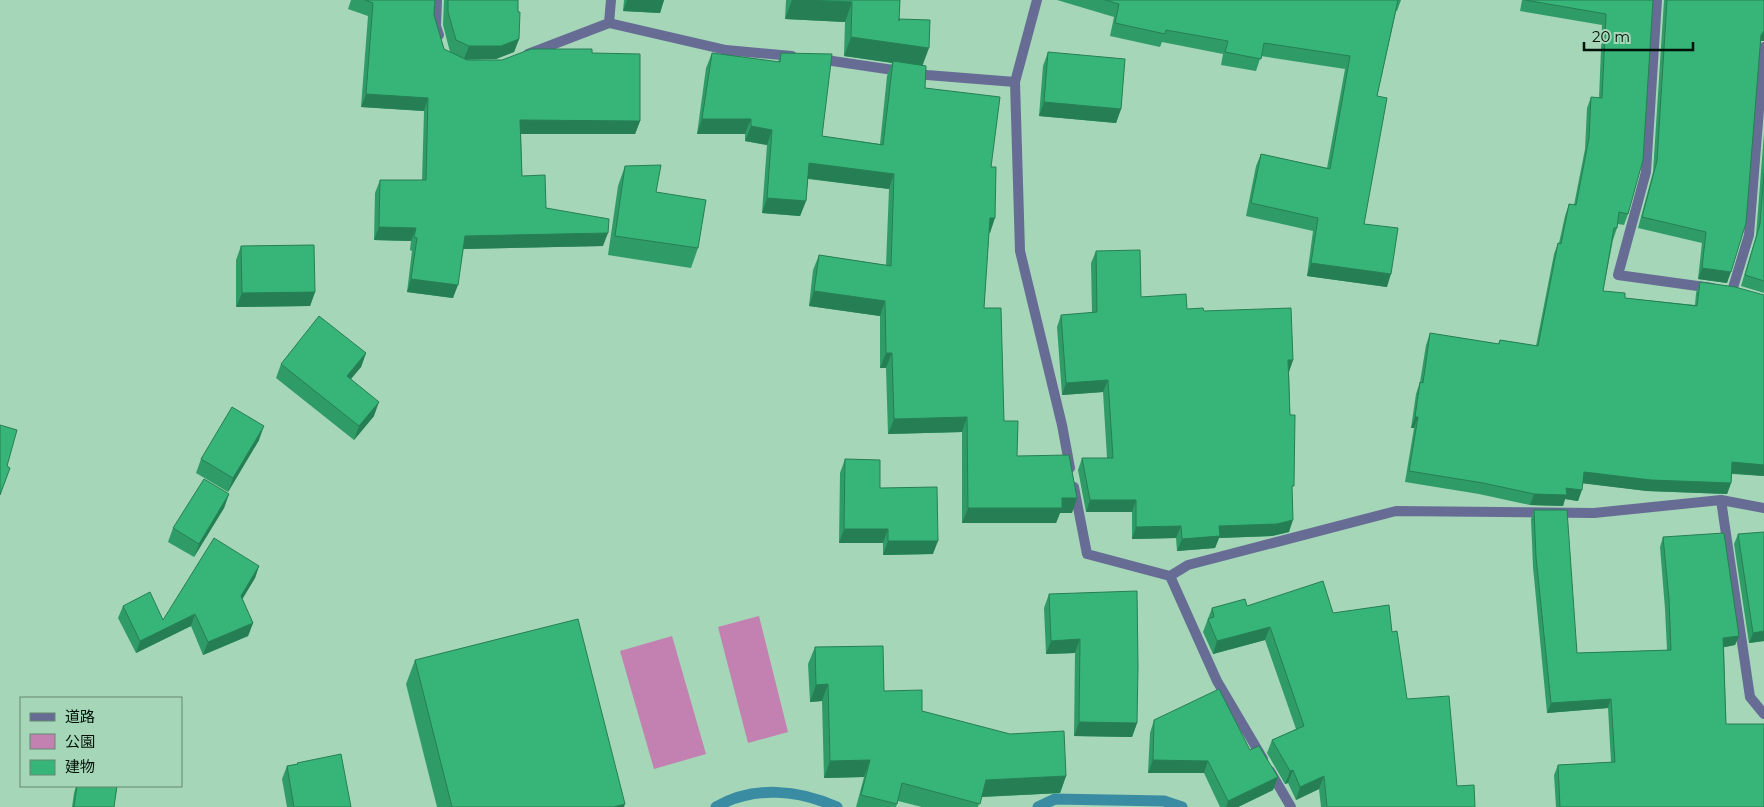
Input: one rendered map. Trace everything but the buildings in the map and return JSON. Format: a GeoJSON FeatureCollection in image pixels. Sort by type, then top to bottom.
{"type":"FeatureCollection","features":[{"type":"Feature","properties":{"kind":"street"},"geometry":{"type":"LineString","coordinates":[[437,0],[436,26],[440,42]]}},
{"type":"Feature","properties":{"kind":"street"},"geometry":{"type":"LineString","coordinates":[[609,23],[611,0]]}},
{"type":"Feature","properties":{"kind":"street"},"geometry":{"type":"LineString","coordinates":[[1037,0],[1015,82],[1020,251],[1062,424],[1087,554],[1170,576],[1188,565],[1396,511],[1594,513],[1720,500],[1764,508]]}},
{"type":"Feature","properties":{"kind":"street"},"geometry":{"type":"LineString","coordinates":[[1657,0],[1646,172],[1618,275],[1736,292],[1750,236],[1764,47]]}},
{"type":"Feature","properties":{"kind":"street"},"geometry":{"type":"LineString","coordinates":[[514,60],[609,23],[726,50],[776,53],[927,74],[1015,82]]}},
{"type":"Feature","properties":{"kind":"street"},"geometry":{"type":"LineString","coordinates":[[1720,500],[1750,697],[1764,714]]}},
{"type":"Feature","properties":{"kind":"street"},"geometry":{"type":"LineString","coordinates":[[1170,576],[1217,681],[1291,807]]}},
{"type":"Feature","properties":{"kind":"green space"},"geometry":{"type":"Polygon","coordinates":[[[759,616],[788,732],[748,743],[718,627],[759,616]]]}},
{"type":"Feature","properties":{"kind":"green space"},"geometry":{"type":"Polygon","coordinates":[[[672,636],[706,754],[654,769],[620,651],[672,636]]]}},
{"type":"Feature","properties":{"kind":"waterway"},"geometry":{"type":"LineString","coordinates":[[716,807],[746,795],[776,792],[807,797],[837,807]]}},
{"type":"Feature","properties":{"kind":"waterway"},"geometry":{"type":"LineString","coordinates":[[1038,807],[1055,799],[1164,801],[1182,807]]}}]}
